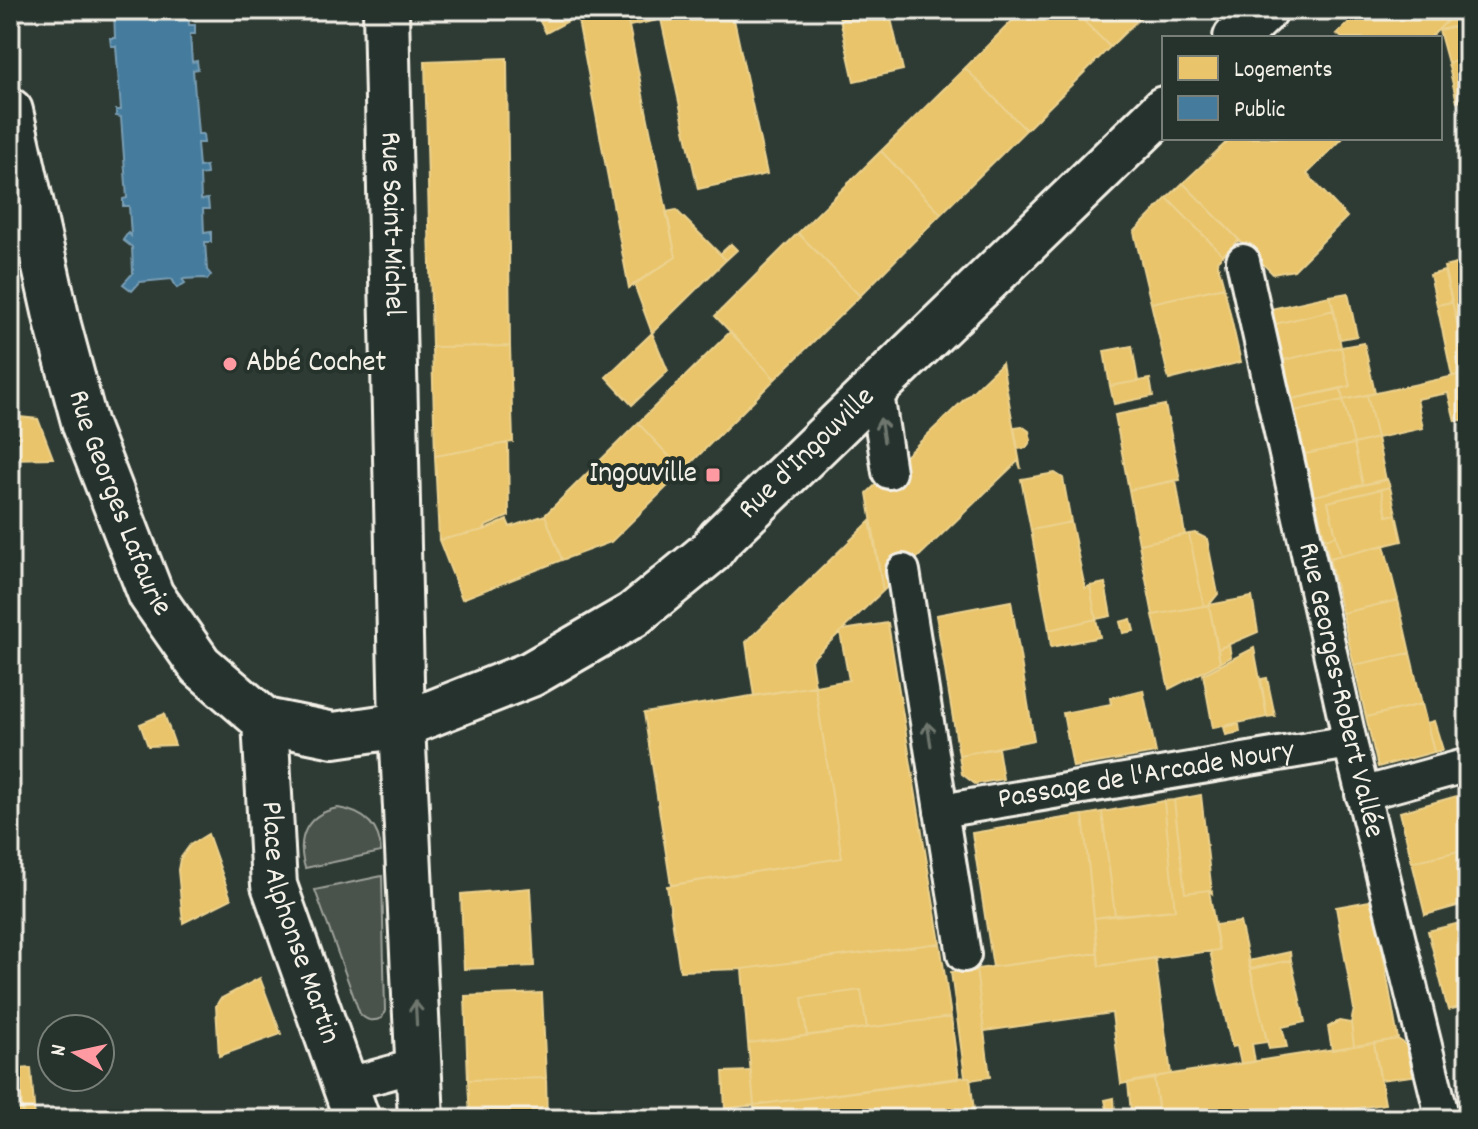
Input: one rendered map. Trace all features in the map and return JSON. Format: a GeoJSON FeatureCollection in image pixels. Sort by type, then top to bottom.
{"type":"FeatureCollection","features":[{"type":"Feature","properties":{"kind":"street"},"geometry":{"type":"LineString","coordinates":[[1238,36],[1265,10]]}},
{"type":"Feature","properties":{"kind":"street","name":"Rue Saint-Michel"},"geometry":{"type":"LineString","coordinates":[[394,14],[402,725]]}},
{"type":"Feature","properties":{"kind":"street","name":"Rue Georges Lafaurie"},"geometry":{"type":"LineString","coordinates":[[10,111],[58,325],[85,425],[151,595],[200,665],[265,721],[334,735],[402,725]]}},
{"type":"Feature","properties":{"kind":"street","name":"Rue d'Ingouville"},"geometry":{"type":"LineString","coordinates":[[402,725],[531,674],[633,615],[710,552],[1162,111]]}},
{"type":"Feature","properties":{"kind":"street","name":"Place Alphonse Martin"},"geometry":{"type":"LineString","coordinates":[[265,721],[274,885],[351,1102]]}},
{"type":"Feature","properties":{"kind":"street"},"geometry":{"type":"LineString","coordinates":[[402,725],[421,1119]]}},
{"type":"Feature","properties":{"kind":"lane","name":"Rue Georges-Robert Vallée"},"geometry":{"type":"LineString","coordinates":[[1243,261],[1362,794],[1443,1119]]}},
{"type":"Feature","properties":{"kind":"lane"},"geometry":{"type":"LineString","coordinates":[[876,387],[889,472]]}},
{"type":"Feature","properties":{"kind":"lane"},"geometry":{"type":"LineString","coordinates":[[903,571],[964,955]]}},
{"type":"Feature","properties":{"kind":"lane","name":"Passage de l'Arcade Noury"},"geometry":{"type":"LineString","coordinates":[[941,811],[1350,742]]}},
{"type":"Feature","properties":{"kind":"lane"},"geometry":{"type":"LineString","coordinates":[[1362,794],[1468,765]]}},
{"type":"Feature","properties":{"kind":"lane"},"geometry":{"type":"LineString","coordinates":[[351,1102],[418,1065]]}},
{"type":"Feature","properties":{"kind":"shaded area"},"geometry":{"type":"Polygon","coordinates":[[[338,808],[369,821],[378,834],[381,852],[305,868],[302,847],[306,829],[318,816],[338,808]]]}},
{"type":"Feature","properties":{"kind":"shaded area"},"geometry":{"type":"Polygon","coordinates":[[[382,876],[385,1011],[382,1018],[373,1020],[360,1014],[315,890],[382,876]]]}},
{"type":"Feature","properties":{"kind":"building: Logements"},"geometry":{"type":"Polygon","coordinates":[[[534,10],[565,10],[570,20],[546,33],[534,10]]]}},
{"type":"Feature","properties":{"kind":"building: Logements"},"geometry":{"type":"Polygon","coordinates":[[[588,10],[606,10],[624,17],[629,26],[676,257],[629,288],[577,15],[588,10]]]}},
{"type":"Feature","properties":{"kind":"building: Logements"},"geometry":{"type":"Polygon","coordinates":[[[629,10],[659,10],[660,13],[631,20],[629,10]]]}},
{"type":"Feature","properties":{"kind":"building: Logements"},"geometry":{"type":"Polygon","coordinates":[[[659,10],[732,10],[767,174],[698,189],[659,10]]]}},
{"type":"Feature","properties":{"kind":"building: Logements"},"geometry":{"type":"Polygon","coordinates":[[[838,10],[889,10],[903,70],[854,81],[838,10]]]}},
{"type":"Feature","properties":{"kind":"building: Logements"},"geometry":{"type":"Polygon","coordinates":[[[1023,10],[1073,10],[1110,47],[1026,130],[965,68],[1023,10]]]}},
{"type":"Feature","properties":{"kind":"building: Logements"},"geometry":{"type":"Polygon","coordinates":[[[1073,10],[1148,10],[1110,47],[1073,10]]]}},
{"type":"Feature","properties":{"kind":"building: Logements"},"geometry":{"type":"Polygon","coordinates":[[[1361,10],[1458,10],[1432,36],[1337,34],[1361,10]]]}},
{"type":"Feature","properties":{"kind":"building: Logements"},"geometry":{"type":"Polygon","coordinates":[[[1468,11],[1468,58],[1465,58],[1453,14],[1468,11]]]}},
{"type":"Feature","properties":{"kind":"building: Logements"},"geometry":{"type":"Polygon","coordinates":[[[657,14],[658,20],[630,26],[626,21],[657,14]]]}},
{"type":"Feature","properties":{"kind":"building: Logements"},"geometry":{"type":"Polygon","coordinates":[[[1453,14],[1457,26],[1439,30],[1440,28],[1453,14]]]}},
{"type":"Feature","properties":{"kind":"building: Logements"},"geometry":{"type":"Polygon","coordinates":[[[1457,26],[1465,58],[1448,63],[1439,30],[1457,26]]]}},
{"type":"Feature","properties":{"kind":"building: Logements"},"geometry":{"type":"Polygon","coordinates":[[[507,58],[510,346],[432,347],[425,61],[507,58]]]}},
{"type":"Feature","properties":{"kind":"building: Logements"},"geometry":{"type":"Polygon","coordinates":[[[1468,58],[1468,99],[1457,102],[1448,63],[1468,58]]]}},
{"type":"Feature","properties":{"kind":"building: Logements"},"geometry":{"type":"Polygon","coordinates":[[[965,68],[1026,130],[941,214],[881,151],[965,68]]]}},
{"type":"Feature","properties":{"kind":"building: Logements"},"geometry":{"type":"Polygon","coordinates":[[[1229,140],[1341,140],[1307,174],[1347,217],[1294,270],[1273,274],[1183,183],[1229,140]]]}},
{"type":"Feature","properties":{"kind":"building: Logements"},"geometry":{"type":"Polygon","coordinates":[[[881,151],[941,214],[860,296],[798,233],[881,151]]]}},
{"type":"Feature","properties":{"kind":"building: Logements"},"geometry":{"type":"Polygon","coordinates":[[[1183,183],[1239,240],[1223,255],[1167,198],[1183,183]]]}},
{"type":"Feature","properties":{"kind":"building: Logements"},"geometry":{"type":"Polygon","coordinates":[[[1167,198],[1223,255],[1217,261],[1224,287],[1151,303],[1134,232],[1167,198]]]}},
{"type":"Feature","properties":{"kind":"building: Logements"},"geometry":{"type":"Polygon","coordinates":[[[676,210],[726,260],[652,333],[634,284],[676,257],[666,212],[676,210]]]}},
{"type":"Feature","properties":{"kind":"building: Logements"},"geometry":{"type":"Polygon","coordinates":[[[798,233],[860,296],[775,379],[715,316],[798,233]]]}},
{"type":"Feature","properties":{"kind":"building: Logements"},"geometry":{"type":"Polygon","coordinates":[[[731,244],[737,250],[726,260],[720,254],[731,244]]]}},
{"type":"Feature","properties":{"kind":"building: Logements"},"geometry":{"type":"Polygon","coordinates":[[[1468,261],[1468,324],[1458,327],[1444,267],[1468,261]]]}},
{"type":"Feature","properties":{"kind":"building: Logements"},"geometry":{"type":"Polygon","coordinates":[[[1444,271],[1452,302],[1437,305],[1430,275],[1444,271]]]}},
{"type":"Feature","properties":{"kind":"building: Logements"},"geometry":{"type":"Polygon","coordinates":[[[1224,287],[1241,362],[1169,380],[1151,303],[1224,287]]]}},
{"type":"Feature","properties":{"kind":"building: Logements"},"geometry":{"type":"Polygon","coordinates":[[[1348,293],[1357,336],[1340,339],[1330,296],[1348,293]]]}},
{"type":"Feature","properties":{"kind":"building: Logements"},"geometry":{"type":"Polygon","coordinates":[[[1330,296],[1334,310],[1275,324],[1271,309],[1330,296]]]}},
{"type":"Feature","properties":{"kind":"building: Logements"},"geometry":{"type":"Polygon","coordinates":[[[1452,302],[1468,373],[1452,376],[1437,305],[1452,302]]]}},
{"type":"Feature","properties":{"kind":"building: Logements"},"geometry":{"type":"Polygon","coordinates":[[[1334,310],[1341,347],[1284,360],[1275,324],[1334,310]]]}},
{"type":"Feature","properties":{"kind":"building: Logements"},"geometry":{"type":"Polygon","coordinates":[[[730,332],[775,379],[683,471],[638,423],[730,332]]]}},
{"type":"Feature","properties":{"kind":"building: Logements"},"geometry":{"type":"Polygon","coordinates":[[[652,333],[668,371],[632,405],[606,377],[652,333]]]}},
{"type":"Feature","properties":{"kind":"building: Logements"},"geometry":{"type":"Polygon","coordinates":[[[1364,343],[1375,393],[1343,400],[1341,389],[1350,386],[1341,347],[1364,343]]]}},
{"type":"Feature","properties":{"kind":"building: Logements"},"geometry":{"type":"Polygon","coordinates":[[[510,346],[513,442],[435,456],[432,347],[510,346]]]}},
{"type":"Feature","properties":{"kind":"building: Logements"},"geometry":{"type":"Polygon","coordinates":[[[1132,346],[1138,381],[1110,386],[1104,351],[1132,346]]]}},
{"type":"Feature","properties":{"kind":"building: Logements"},"geometry":{"type":"Polygon","coordinates":[[[1341,347],[1350,386],[1292,399],[1284,360],[1341,347]]]}},
{"type":"Feature","properties":{"kind":"building: Logements"},"geometry":{"type":"Polygon","coordinates":[[[1002,363],[1021,469],[1018,461],[883,591],[867,493],[1002,363]]]}},
{"type":"Feature","properties":{"kind":"building: Logements"},"geometry":{"type":"Polygon","coordinates":[[[1468,373],[1468,419],[1455,421],[1448,393],[1417,399],[1423,428],[1377,438],[1367,395],[1468,373]]]}},
{"type":"Feature","properties":{"kind":"building: Logements"},"geometry":{"type":"Polygon","coordinates":[[[1150,379],[1153,396],[1114,404],[1110,386],[1150,379]]]}},
{"type":"Feature","properties":{"kind":"building: Logements"},"geometry":{"type":"Polygon","coordinates":[[[1341,389],[1343,400],[1295,411],[1292,399],[1341,389]]]}},
{"type":"Feature","properties":{"kind":"building: Logements"},"geometry":{"type":"Polygon","coordinates":[[[1367,395],[1377,438],[1354,444],[1343,400],[1367,395]]]}},
{"type":"Feature","properties":{"kind":"building: Logements"},"geometry":{"type":"Polygon","coordinates":[[[1343,400],[1354,444],[1305,454],[1295,411],[1343,400]]]}},
{"type":"Feature","properties":{"kind":"building: Logements"},"geometry":{"type":"Polygon","coordinates":[[[1165,405],[1180,480],[1129,490],[1115,415],[1165,405]]]}},
{"type":"Feature","properties":{"kind":"building: Logements"},"geometry":{"type":"Polygon","coordinates":[[[10,416],[38,419],[53,458],[10,459],[10,416]]]}},
{"type":"Feature","properties":{"kind":"building: Logements"},"geometry":{"type":"Polygon","coordinates":[[[638,423],[683,471],[611,542],[562,560],[545,515],[638,423]]]}},
{"type":"Feature","properties":{"kind":"building: Logements"},"geometry":{"type":"Polygon","coordinates":[[[1022,426],[1029,431],[1031,440],[1026,448],[1018,449],[1014,427],[1022,426]]]}},
{"type":"Feature","properties":{"kind":"building: Logements"},"geometry":{"type":"Polygon","coordinates":[[[1377,438],[1386,480],[1363,485],[1354,444],[1377,438]]]}},
{"type":"Feature","properties":{"kind":"building: Logements"},"geometry":{"type":"Polygon","coordinates":[[[508,443],[509,516],[486,526],[484,530],[439,540],[435,456],[508,443]]]}},
{"type":"Feature","properties":{"kind":"building: Logements"},"geometry":{"type":"Polygon","coordinates":[[[1354,444],[1363,485],[1314,496],[1305,454],[1354,444]]]}},
{"type":"Feature","properties":{"kind":"building: Logements"},"geometry":{"type":"Polygon","coordinates":[[[1055,473],[1063,478],[1071,522],[1031,530],[1021,479],[1055,473]]]}},
{"type":"Feature","properties":{"kind":"building: Logements"},"geometry":{"type":"Polygon","coordinates":[[[1387,479],[1390,487],[1328,502],[1336,536],[1325,539],[1314,496],[1387,479]]]}},
{"type":"Feature","properties":{"kind":"building: Logements"},"geometry":{"type":"Polygon","coordinates":[[[1176,480],[1185,535],[1139,544],[1129,490],[1176,480]]]}},
{"type":"Feature","properties":{"kind":"building: Logements"},"geometry":{"type":"Polygon","coordinates":[[[1390,487],[1396,514],[1387,516],[1381,489],[1390,487]]]}},
{"type":"Feature","properties":{"kind":"building: Logements"},"geometry":{"type":"Polygon","coordinates":[[[1381,489],[1387,516],[1396,514],[1402,541],[1341,556],[1328,502],[1381,489]]]}},
{"type":"Feature","properties":{"kind":"building: Logements"},"geometry":{"type":"Polygon","coordinates":[[[545,515],[562,560],[462,599],[439,540],[484,530],[507,520],[510,527],[545,515]]]}},
{"type":"Feature","properties":{"kind":"building: Logements"},"geometry":{"type":"Polygon","coordinates":[[[870,521],[883,591],[811,660],[815,686],[754,696],[746,642],[870,521]]]}},
{"type":"Feature","properties":{"kind":"building: Logements"},"geometry":{"type":"Polygon","coordinates":[[[1071,522],[1085,588],[1090,586],[1096,619],[1049,630],[1031,530],[1071,522]]]}},
{"type":"Feature","properties":{"kind":"building: Logements"},"geometry":{"type":"Polygon","coordinates":[[[1195,533],[1207,539],[1218,594],[1209,605],[1204,606],[1189,534],[1195,533]]]}},
{"type":"Feature","properties":{"kind":"building: Logements"},"geometry":{"type":"Polygon","coordinates":[[[1189,534],[1204,606],[1153,615],[1139,544],[1189,534]]]}},
{"type":"Feature","properties":{"kind":"building: Logements"},"geometry":{"type":"Polygon","coordinates":[[[1336,536],[1341,556],[1329,558],[1325,539],[1336,536]]]}},
{"type":"Feature","properties":{"kind":"building: Logements"},"geometry":{"type":"Polygon","coordinates":[[[1384,545],[1398,600],[1342,613],[1329,558],[1384,545]]]}},
{"type":"Feature","properties":{"kind":"building: Logements"},"geometry":{"type":"Polygon","coordinates":[[[1105,583],[1111,616],[1096,619],[1090,586],[1105,583]]]}},
{"type":"Feature","properties":{"kind":"building: Logements"},"geometry":{"type":"Polygon","coordinates":[[[1252,597],[1258,632],[1218,649],[1209,605],[1252,597]]]}},
{"type":"Feature","properties":{"kind":"building: Logements"},"geometry":{"type":"Polygon","coordinates":[[[1398,600],[1410,653],[1354,665],[1342,613],[1398,600]]]}},
{"type":"Feature","properties":{"kind":"building: Logements"},"geometry":{"type":"Polygon","coordinates":[[[1011,601],[1034,740],[959,755],[936,615],[1011,601]]]}},
{"type":"Feature","properties":{"kind":"building: Logements"},"geometry":{"type":"Polygon","coordinates":[[[1209,605],[1220,663],[1169,689],[1153,615],[1209,605]]]}},
{"type":"Feature","properties":{"kind":"building: Logements"},"geometry":{"type":"Polygon","coordinates":[[[1096,619],[1100,637],[1051,647],[1049,630],[1096,619]]]}},
{"type":"Feature","properties":{"kind":"building: Logements"},"geometry":{"type":"Polygon","coordinates":[[[1131,619],[1134,631],[1123,633],[1120,622],[1131,619]]]}},
{"type":"Feature","properties":{"kind":"building: Logements"},"geometry":{"type":"Polygon","coordinates":[[[888,623],[940,943],[742,969],[680,971],[667,886],[842,858],[815,686],[849,680],[840,632],[888,623]]]}},
{"type":"Feature","properties":{"kind":"building: Logements"},"geometry":{"type":"Polygon","coordinates":[[[1229,644],[1231,657],[1220,663],[1218,649],[1229,644]]]}},
{"type":"Feature","properties":{"kind":"building: Logements"},"geometry":{"type":"Polygon","coordinates":[[[1254,648],[1267,717],[1213,728],[1203,674],[1254,648]]]}},
{"type":"Feature","properties":{"kind":"building: Logements"},"geometry":{"type":"Polygon","coordinates":[[[1410,653],[1422,704],[1366,717],[1354,665],[1410,653]]]}},
{"type":"Feature","properties":{"kind":"building: Logements"},"geometry":{"type":"Polygon","coordinates":[[[1267,678],[1275,716],[1267,717],[1261,679],[1267,678]]]}},
{"type":"Feature","properties":{"kind":"building: Logements"},"geometry":{"type":"Polygon","coordinates":[[[815,686],[842,858],[671,885],[644,713],[815,686]]]}},
{"type":"Feature","properties":{"kind":"building: Logements"},"geometry":{"type":"Polygon","coordinates":[[[1143,690],[1156,753],[1073,767],[1063,713],[1111,704],[1110,698],[1143,690]]]}},
{"type":"Feature","properties":{"kind":"building: Logements"},"geometry":{"type":"Polygon","coordinates":[[[1422,704],[1434,752],[1378,767],[1366,717],[1422,704]]]}},
{"type":"Feature","properties":{"kind":"building: Logements"},"geometry":{"type":"Polygon","coordinates":[[[164,714],[175,745],[148,746],[140,724],[164,714]]]}},
{"type":"Feature","properties":{"kind":"building: Logements"},"geometry":{"type":"Polygon","coordinates":[[[1434,721],[1443,750],[1434,752],[1427,723],[1434,721]]]}},
{"type":"Feature","properties":{"kind":"building: Logements"},"geometry":{"type":"Polygon","coordinates":[[[1239,724],[1240,732],[1226,735],[1224,727],[1239,724]]]}},
{"type":"Feature","properties":{"kind":"building: Logements"},"geometry":{"type":"Polygon","coordinates":[[[998,748],[1003,779],[975,784],[962,774],[959,755],[998,748]]]}},
{"type":"Feature","properties":{"kind":"building: Logements"},"geometry":{"type":"Polygon","coordinates":[[[1201,795],[1212,893],[1209,890],[1185,893],[1174,800],[1201,795]]]}},
{"type":"Feature","properties":{"kind":"building: Logements"},"geometry":{"type":"Polygon","coordinates":[[[1457,796],[1468,849],[1412,862],[1400,812],[1457,796]]]}},
{"type":"Feature","properties":{"kind":"building: Logements"},"geometry":{"type":"Polygon","coordinates":[[[1174,800],[1185,893],[1209,890],[1219,950],[1099,966],[1094,918],[1175,910],[1164,801],[1174,800]]]}},
{"type":"Feature","properties":{"kind":"building: Logements"},"geometry":{"type":"Polygon","coordinates":[[[1164,801],[1175,910],[1115,915],[1102,812],[1164,801]]]}},
{"type":"Feature","properties":{"kind":"building: Logements"},"geometry":{"type":"Polygon","coordinates":[[[1102,812],[1115,915],[1094,918],[1083,815],[1102,812]]]}},
{"type":"Feature","properties":{"kind":"building: Logements"},"geometry":{"type":"Polygon","coordinates":[[[1083,815],[1098,953],[993,967],[972,833],[1083,815]]]}},
{"type":"Feature","properties":{"kind":"building: Logements"},"geometry":{"type":"Polygon","coordinates":[[[208,834],[231,899],[183,923],[178,870],[180,859],[190,845],[208,834]]]}},
{"type":"Feature","properties":{"kind":"building: Logements"},"geometry":{"type":"Polygon","coordinates":[[[1468,849],[1468,903],[1425,915],[1412,862],[1468,849]]]}},
{"type":"Feature","properties":{"kind":"building: Logements"},"geometry":{"type":"Polygon","coordinates":[[[530,888],[534,966],[464,969],[461,894],[530,888]]]}},
{"type":"Feature","properties":{"kind":"building: Logements"},"geometry":{"type":"Polygon","coordinates":[[[1370,901],[1379,932],[1398,1039],[1354,1046],[1351,1023],[1354,1009],[1336,907],[1370,901]]]}},
{"type":"Feature","properties":{"kind":"building: Logements"},"geometry":{"type":"Polygon","coordinates":[[[1468,921],[1468,1005],[1448,1010],[1428,931],[1468,921]]]}},
{"type":"Feature","properties":{"kind":"building: Logements"},"geometry":{"type":"Polygon","coordinates":[[[1240,922],[1267,1042],[1252,1044],[1255,1062],[1241,1064],[1237,1046],[1232,1047],[1210,951],[1219,950],[1214,925],[1240,922]]]}},
{"type":"Feature","properties":{"kind":"building: Logements"},"geometry":{"type":"Polygon","coordinates":[[[940,943],[951,1017],[867,1028],[861,990],[802,998],[807,1036],[748,1043],[742,969],[940,943]]]}},
{"type":"Feature","properties":{"kind":"building: Logements"},"geometry":{"type":"Polygon","coordinates":[[[1290,952],[1291,960],[1250,969],[1248,961],[1290,952]]]}},
{"type":"Feature","properties":{"kind":"building: Logements"},"geometry":{"type":"Polygon","coordinates":[[[1098,953],[1099,966],[1155,958],[1171,1074],[1121,1084],[1112,1013],[984,1031],[976,969],[1098,953]]]}},
{"type":"Feature","properties":{"kind":"building: Logements"},"geometry":{"type":"Polygon","coordinates":[[[1291,960],[1305,1022],[1282,1027],[1287,1047],[1269,1049],[1250,969],[1291,960]]]}},
{"type":"Feature","properties":{"kind":"building: Logements"},"geometry":{"type":"Polygon","coordinates":[[[10,969],[19,1069],[10,1070],[10,969]]]}},
{"type":"Feature","properties":{"kind":"building: Logements"},"geometry":{"type":"Polygon","coordinates":[[[976,969],[990,1077],[970,1080],[970,1077],[965,1077],[951,972],[976,969]]]}},
{"type":"Feature","properties":{"kind":"building: Logements"},"geometry":{"type":"Polygon","coordinates":[[[260,978],[281,1034],[219,1056],[216,1006],[220,999],[260,978]]]}},
{"type":"Feature","properties":{"kind":"building: Logements"},"geometry":{"type":"Polygon","coordinates":[[[861,990],[867,1028],[807,1036],[802,998],[861,990]]]}},
{"type":"Feature","properties":{"kind":"building: Logements"},"geometry":{"type":"Polygon","coordinates":[[[542,993],[546,1078],[468,1080],[465,996],[542,993]]]}},
{"type":"Feature","properties":{"kind":"building: Logements"},"geometry":{"type":"Polygon","coordinates":[[[951,1017],[959,1079],[754,1105],[748,1043],[951,1017]]]}},
{"type":"Feature","properties":{"kind":"building: Logements"},"geometry":{"type":"Polygon","coordinates":[[[1339,1021],[1351,1023],[1354,1046],[1332,1050],[1328,1027],[1339,1021]]]}},
{"type":"Feature","properties":{"kind":"building: Logements"},"geometry":{"type":"Polygon","coordinates":[[[1398,1039],[1406,1045],[1413,1076],[1380,1080],[1374,1043],[1398,1039]]]}},
{"type":"Feature","properties":{"kind":"building: Logements"},"geometry":{"type":"Polygon","coordinates":[[[1374,1043],[1385,1104],[1286,1119],[1160,1119],[1154,1079],[1159,1076],[1374,1043]]]}},
{"type":"Feature","properties":{"kind":"building: Logements"},"geometry":{"type":"Polygon","coordinates":[[[31,1068],[35,1119],[23,1119],[19,1069],[31,1068]]]}},
{"type":"Feature","properties":{"kind":"building: Logements"},"geometry":{"type":"Polygon","coordinates":[[[19,1069],[23,1119],[10,1119],[10,1070],[19,1069]]]}},
{"type":"Feature","properties":{"kind":"building: Logements"},"geometry":{"type":"Polygon","coordinates":[[[751,1071],[754,1105],[725,1109],[723,1072],[751,1071]]]}},
{"type":"Feature","properties":{"kind":"building: Logements"},"geometry":{"type":"Polygon","coordinates":[[[970,1077],[975,1119],[755,1119],[754,1105],[970,1077]]]}},
{"type":"Feature","properties":{"kind":"building: Logements"},"geometry":{"type":"Polygon","coordinates":[[[546,1078],[547,1119],[470,1119],[468,1080],[546,1078]]]}},
{"type":"Feature","properties":{"kind":"building: Logements"},"geometry":{"type":"Polygon","coordinates":[[[1154,1079],[1159,1116],[1152,1117],[1147,1110],[1131,1112],[1128,1083],[1154,1079]]]}},
{"type":"Feature","properties":{"kind":"building: Logements"},"geometry":{"type":"Polygon","coordinates":[[[1114,1098],[1115,1113],[1108,1114],[1105,1100],[1114,1098]]]}},
{"type":"Feature","properties":{"kind":"building: Public"},"geometry":{"type":"Polygon","coordinates":[[[114,10],[188,10],[189,25],[195,25],[195,34],[190,34],[192,62],[197,61],[198,69],[193,70],[198,134],[203,134],[204,143],[197,143],[199,167],[206,166],[207,174],[200,175],[201,200],[208,199],[209,209],[203,209],[204,233],[211,232],[211,242],[205,242],[207,270],[211,275],[207,280],[182,279],[185,283],[177,288],[172,279],[140,282],[132,291],[123,284],[133,273],[132,247],[123,240],[128,233],[131,236],[129,206],[123,206],[123,199],[127,198],[121,117],[116,116],[116,110],[121,110],[116,46],[111,46],[110,38],[115,38],[114,10]]]}},
{"type":"Feature","properties":{"kind":"place","name":"Abbé Cochet"},"geometry":{"type":"Point","coordinates":[230,364]}},
{"type":"Feature","properties":{"kind":"place","name":"Ingouville"},"geometry":{"type":"Point","coordinates":[713,475]}}]}
